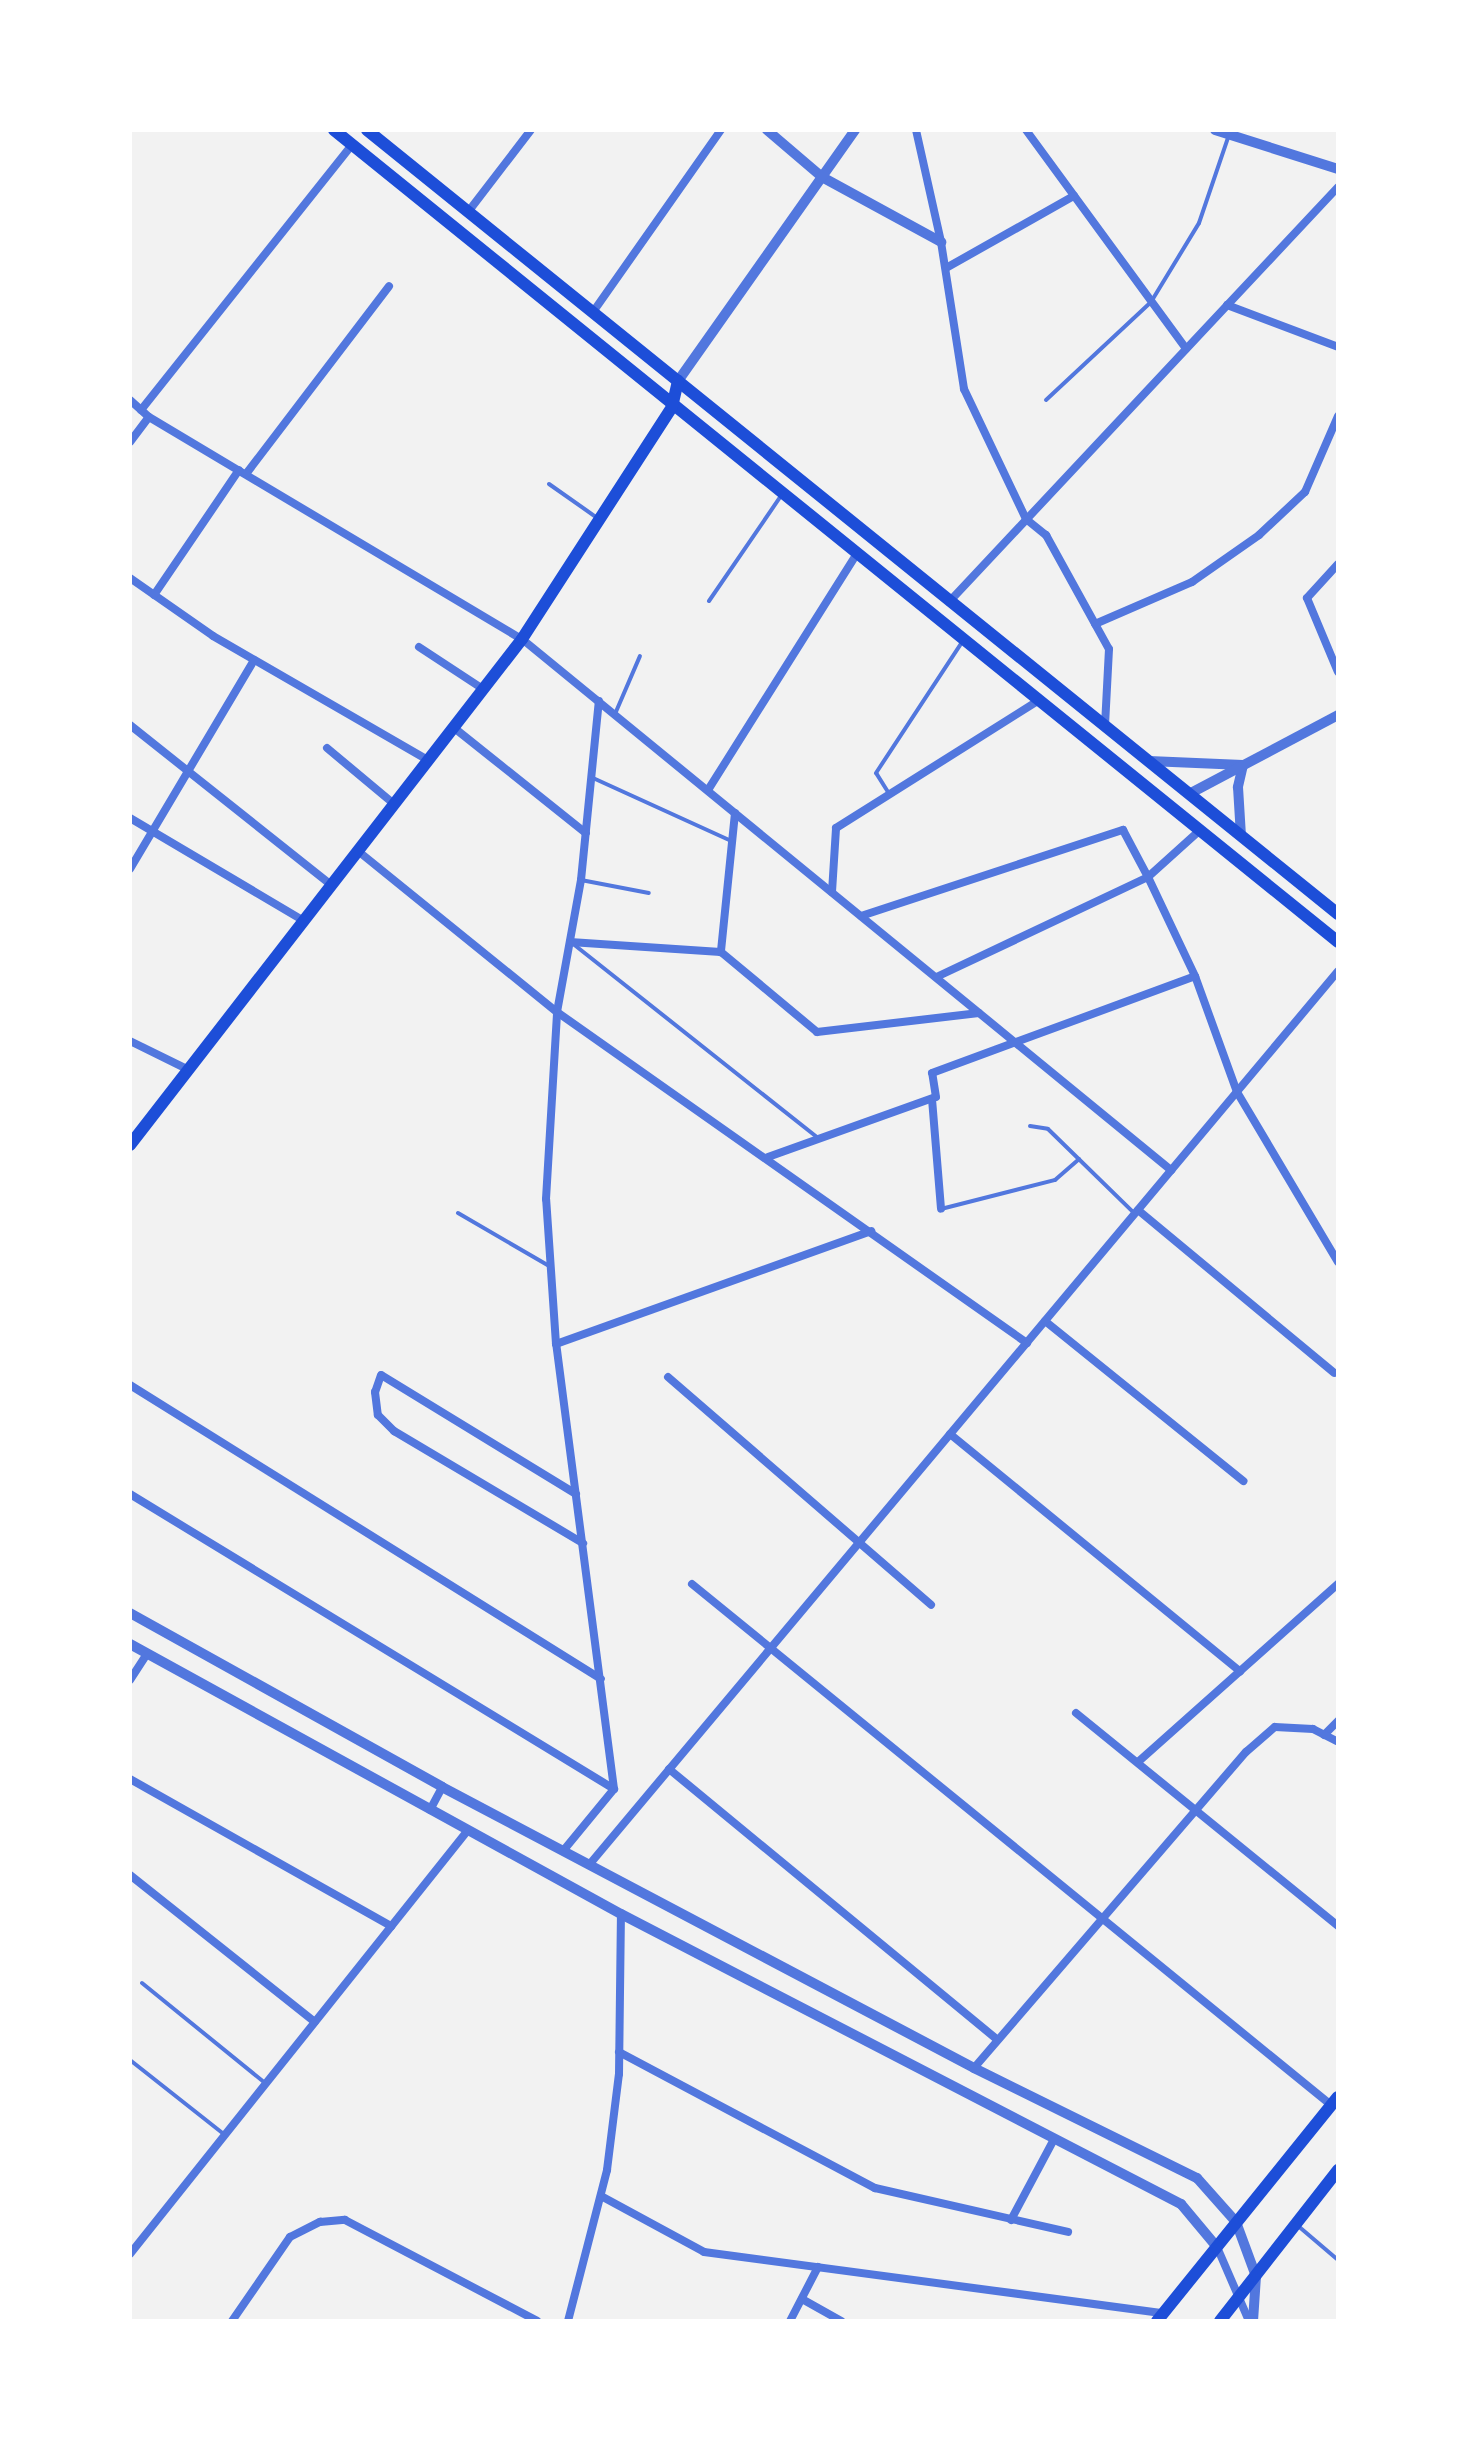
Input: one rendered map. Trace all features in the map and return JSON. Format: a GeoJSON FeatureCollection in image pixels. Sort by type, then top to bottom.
{"type":"FeatureCollection","features":[{"type":"Feature","properties":{"kind":"main road"},"geometry":{"type":"LineString","coordinates":[[334,130],[672,407],[1338,942]]}},
{"type":"Feature","properties":{"kind":"main road"},"geometry":{"type":"LineString","coordinates":[[367,130],[1338,914]]}},
{"type":"Feature","properties":{"kind":"main road"},"geometry":{"type":"LineString","coordinates":[[130,1145],[522,639],[672,407],[678,381]]}},
{"type":"Feature","properties":{"kind":"main road"},"geometry":{"type":"LineString","coordinates":[[934,618],[949,602]]}},
{"type":"Feature","properties":{"kind":"main road"},"geometry":{"type":"LineString","coordinates":[[1160,2317],[1335,2101]]}},
{"type":"Feature","properties":{"kind":"main road"},"geometry":{"type":"LineString","coordinates":[[1220,2321],[1338,2170]]}},
{"type":"Feature","properties":{"kind":"street"},"geometry":{"type":"LineString","coordinates":[[468,212],[531,130]]}},
{"type":"Feature","properties":{"kind":"street"},"geometry":{"type":"LineString","coordinates":[[593,312],[721,130]]}},
{"type":"Feature","properties":{"kind":"street"},"geometry":{"type":"LineString","coordinates":[[767,130],[822,177],[941,242]]}},
{"type":"Feature","properties":{"kind":"street"},"geometry":{"type":"LineString","coordinates":[[678,381],[855,130]]}},
{"type":"Feature","properties":{"kind":"street"},"geometry":{"type":"LineString","coordinates":[[916,130],[946,268],[964,389],[1026,519],[1046,535],[1109,649],[1105,726]]}},
{"type":"Feature","properties":{"kind":"street"},"geometry":{"type":"LineString","coordinates":[[1026,130],[1186,349]]}},
{"type":"Feature","properties":{"kind":"street"},"geometry":{"type":"LineString","coordinates":[[1215,130],[1338,169]]}},
{"type":"Feature","properties":{"kind":"street"},"geometry":{"type":"LineString","coordinates":[[141,410],[352,145]]}},
{"type":"Feature","properties":{"kind":"street"},"geometry":{"type":"LineString","coordinates":[[949,602],[1338,187]]}},
{"type":"Feature","properties":{"kind":"street"},"geometry":{"type":"LineString","coordinates":[[946,268],[1074,196]]}},
{"type":"Feature","properties":{"kind":"street"},"geometry":{"type":"LineString","coordinates":[[154,595],[242,472],[389,286]]}},
{"type":"Feature","properties":{"kind":"street"},"geometry":{"type":"LineString","coordinates":[[1227,305],[1338,347]]}},
{"type":"Feature","properties":{"kind":"street"},"geometry":{"type":"LineString","coordinates":[[130,400],[149,417],[522,639],[1171,1170]]}},
{"type":"Feature","properties":{"kind":"street"},"geometry":{"type":"LineString","coordinates":[[1095,624],[1192,582],[1259,535],[1305,492],[1338,416]]}},
{"type":"Feature","properties":{"kind":"street"},"geometry":{"type":"LineString","coordinates":[[130,442],[149,417]]}},
{"type":"Feature","properties":{"kind":"street"},"geometry":{"type":"LineString","coordinates":[[708,790],[857,553]]}},
{"type":"Feature","properties":{"kind":"street"},"geometry":{"type":"LineString","coordinates":[[1338,564],[1307,598],[1338,672]]}},
{"type":"Feature","properties":{"kind":"street"},"geometry":{"type":"LineString","coordinates":[[130,578],[254,660],[428,760]]}},
{"type":"Feature","properties":{"kind":"street"},"geometry":{"type":"LineString","coordinates":[[419,647],[483,689]]}},
{"type":"Feature","properties":{"kind":"street"},"geometry":{"type":"LineString","coordinates":[[130,869],[254,660]]}},
{"type":"Feature","properties":{"kind":"street"},"geometry":{"type":"LineString","coordinates":[[563,1851],[614,1789],[556,1344],[546,1199],[557,1012],[581,880],[599,701]]}},
{"type":"Feature","properties":{"kind":"street"},"geometry":{"type":"LineString","coordinates":[[832,892],[836,828],[1038,701]]}},
{"type":"Feature","properties":{"kind":"street"},"geometry":{"type":"LineString","coordinates":[[1189,794],[1338,715]]}},
{"type":"Feature","properties":{"kind":"street"},"geometry":{"type":"LineString","coordinates":[[130,725],[331,885]]}},
{"type":"Feature","properties":{"kind":"street"},"geometry":{"type":"LineString","coordinates":[[453,727],[586,833]]}},
{"type":"Feature","properties":{"kind":"street"},"geometry":{"type":"LineString","coordinates":[[327,748],[394,804]]}},
{"type":"Feature","properties":{"kind":"street"},"geometry":{"type":"LineString","coordinates":[[1149,761],[1243,765]]}},
{"type":"Feature","properties":{"kind":"street"},"geometry":{"type":"LineString","coordinates":[[1241,836],[1238,787],[1243,765]]}},
{"type":"Feature","properties":{"kind":"street"},"geometry":{"type":"LineString","coordinates":[[721,952],[735,813]]}},
{"type":"Feature","properties":{"kind":"street"},"geometry":{"type":"LineString","coordinates":[[130,818],[304,921]]}},
{"type":"Feature","properties":{"kind":"street"},"geometry":{"type":"LineString","coordinates":[[861,916],[1123,830],[1195,976],[1237,1092],[1338,1262]]}},
{"type":"Feature","properties":{"kind":"street"},"geometry":{"type":"LineString","coordinates":[[936,977],[1148,877],[1199,831]]}},
{"type":"Feature","properties":{"kind":"street"},"geometry":{"type":"LineString","coordinates":[[358,851],[557,1012],[768,1157],[1027,1343]]}},
{"type":"Feature","properties":{"kind":"street"},"geometry":{"type":"LineString","coordinates":[[570,942],[721,952],[817,1032],[979,1013]]}},
{"type":"Feature","properties":{"kind":"street"},"geometry":{"type":"LineString","coordinates":[[589,1865],[1338,971]]}},
{"type":"Feature","properties":{"kind":"street"},"geometry":{"type":"LineString","coordinates":[[941,1209],[932,1073],[1195,976]]}},
{"type":"Feature","properties":{"kind":"street"},"geometry":{"type":"LineString","coordinates":[[130,1041],[189,1070]]}},
{"type":"Feature","properties":{"kind":"street"},"geometry":{"type":"LineString","coordinates":[[768,1157],[932,1099]]}},
{"type":"Feature","properties":{"kind":"street"},"geometry":{"type":"LineString","coordinates":[[1136,1212],[1334,1373]]}},
{"type":"Feature","properties":{"kind":"street"},"geometry":{"type":"LineString","coordinates":[[556,1344],[871,1231]]}},
{"type":"Feature","properties":{"kind":"street"},"geometry":{"type":"LineString","coordinates":[[1045,1321],[1243,1481]]}},
{"type":"Feature","properties":{"kind":"street"},"geometry":{"type":"LineString","coordinates":[[576,1494],[381,1375],[375,1392],[378,1415],[394,1431],[583,1543]]}},
{"type":"Feature","properties":{"kind":"street"},"geometry":{"type":"LineString","coordinates":[[668,1377],[931,1605]]}},
{"type":"Feature","properties":{"kind":"street"},"geometry":{"type":"LineString","coordinates":[[130,1385],[601,1679]]}},
{"type":"Feature","properties":{"kind":"street"},"geometry":{"type":"LineString","coordinates":[[950,1434],[1240,1671]]}},
{"type":"Feature","properties":{"kind":"street"},"geometry":{"type":"LineString","coordinates":[[130,1494],[614,1789]]}},
{"type":"Feature","properties":{"kind":"street"},"geometry":{"type":"LineString","coordinates":[[692,1584],[1102,1918],[1335,2101]]}},
{"type":"Feature","properties":{"kind":"street"},"geometry":{"type":"LineString","coordinates":[[1138,1762],[1338,1584]]}},
{"type":"Feature","properties":{"kind":"street"},"geometry":{"type":"LineString","coordinates":[[130,1613],[589,1865],[974,2068],[1197,2178],[1236,2222],[1256,2276],[1251,2321]]}},
{"type":"Feature","properties":{"kind":"street"},"geometry":{"type":"LineString","coordinates":[[130,1644],[621,1914],[1181,2204],[1217,2247],[1251,2321]]}},
{"type":"Feature","properties":{"kind":"street"},"geometry":{"type":"LineString","coordinates":[[130,1680],[147,1654]]}},
{"type":"Feature","properties":{"kind":"street"},"geometry":{"type":"LineString","coordinates":[[1076,1713],[1338,1926]]}},
{"type":"Feature","properties":{"kind":"street"},"geometry":{"type":"LineString","coordinates":[[1324,1735],[1338,1721]]}},
{"type":"Feature","properties":{"kind":"street"},"geometry":{"type":"LineString","coordinates":[[974,2068],[1195,1808],[1275,1727],[1313,1729],[1338,1742]]}},
{"type":"Feature","properties":{"kind":"street"},"geometry":{"type":"LineString","coordinates":[[669,1769],[997,2039]]}},
{"type":"Feature","properties":{"kind":"street"},"geometry":{"type":"LineString","coordinates":[[130,1779],[391,1926]]}},
{"type":"Feature","properties":{"kind":"street"},"geometry":{"type":"LineString","coordinates":[[430,1810],[442,1787]]}},
{"type":"Feature","properties":{"kind":"street"},"geometry":{"type":"LineString","coordinates":[[130,2254],[468,1830]]}},
{"type":"Feature","properties":{"kind":"street"},"geometry":{"type":"LineString","coordinates":[[130,1875],[315,2022]]}},
{"type":"Feature","properties":{"kind":"street"},"geometry":{"type":"LineString","coordinates":[[568,2321],[601,2196],[619,2052],[621,1914]]}},
{"type":"Feature","properties":{"kind":"street"},"geometry":{"type":"LineString","coordinates":[[619,2052],[875,2188],[1068,2232]]}},
{"type":"Feature","properties":{"kind":"street"},"geometry":{"type":"LineString","coordinates":[[1011,2220],[1054,2139]]}},
{"type":"Feature","properties":{"kind":"street"},"geometry":{"type":"LineString","coordinates":[[601,2196],[704,2252],[1160,2317]]}},
{"type":"Feature","properties":{"kind":"street"},"geometry":{"type":"LineString","coordinates":[[232,2321],[290,2237],[320,2222],[345,2220],[537,2321]]}},
{"type":"Feature","properties":{"kind":"street"},"geometry":{"type":"LineString","coordinates":[[790,2321],[818,2267]]}},
{"type":"Feature","properties":{"kind":"street"},"geometry":{"type":"LineString","coordinates":[[802,2299],[841,2321]]}},
{"type":"Feature","properties":{"kind":"lane"},"geometry":{"type":"LineString","coordinates":[[1046,400],[1151,302],[1199,223],[1229,134]]}},
{"type":"Feature","properties":{"kind":"lane"},"geometry":{"type":"LineString","coordinates":[[549,484],[599,519]]}},
{"type":"Feature","properties":{"kind":"lane"},"geometry":{"type":"LineString","coordinates":[[709,601],[783,494]]}},
{"type":"Feature","properties":{"kind":"lane"},"geometry":{"type":"LineString","coordinates":[[889,794],[876,773],[963,641]]}},
{"type":"Feature","properties":{"kind":"lane"},"geometry":{"type":"LineString","coordinates":[[615,714],[640,656]]}},
{"type":"Feature","properties":{"kind":"lane"},"geometry":{"type":"LineString","coordinates":[[591,777],[732,842]]}},
{"type":"Feature","properties":{"kind":"lane"},"geometry":{"type":"LineString","coordinates":[[581,880],[649,893]]}},
{"type":"Feature","properties":{"kind":"lane"},"geometry":{"type":"LineString","coordinates":[[570,942],[818,1138]]}},
{"type":"Feature","properties":{"kind":"lane"},"geometry":{"type":"LineString","coordinates":[[1030,1126],[1048,1129],[1136,1212]]}},
{"type":"Feature","properties":{"kind":"lane"},"geometry":{"type":"LineString","coordinates":[[941,1209],[1055,1180],[1079,1159]]}},
{"type":"Feature","properties":{"kind":"lane"},"geometry":{"type":"LineString","coordinates":[[458,1213],[549,1266]]}},
{"type":"Feature","properties":{"kind":"lane"},"geometry":{"type":"LineString","coordinates":[[142,1983],[266,2084]]}},
{"type":"Feature","properties":{"kind":"lane"},"geometry":{"type":"LineString","coordinates":[[130,2060],[225,2135]]}},
{"type":"Feature","properties":{"kind":"lane"},"geometry":{"type":"LineString","coordinates":[[1295,2223],[1338,2260]]}}]}
